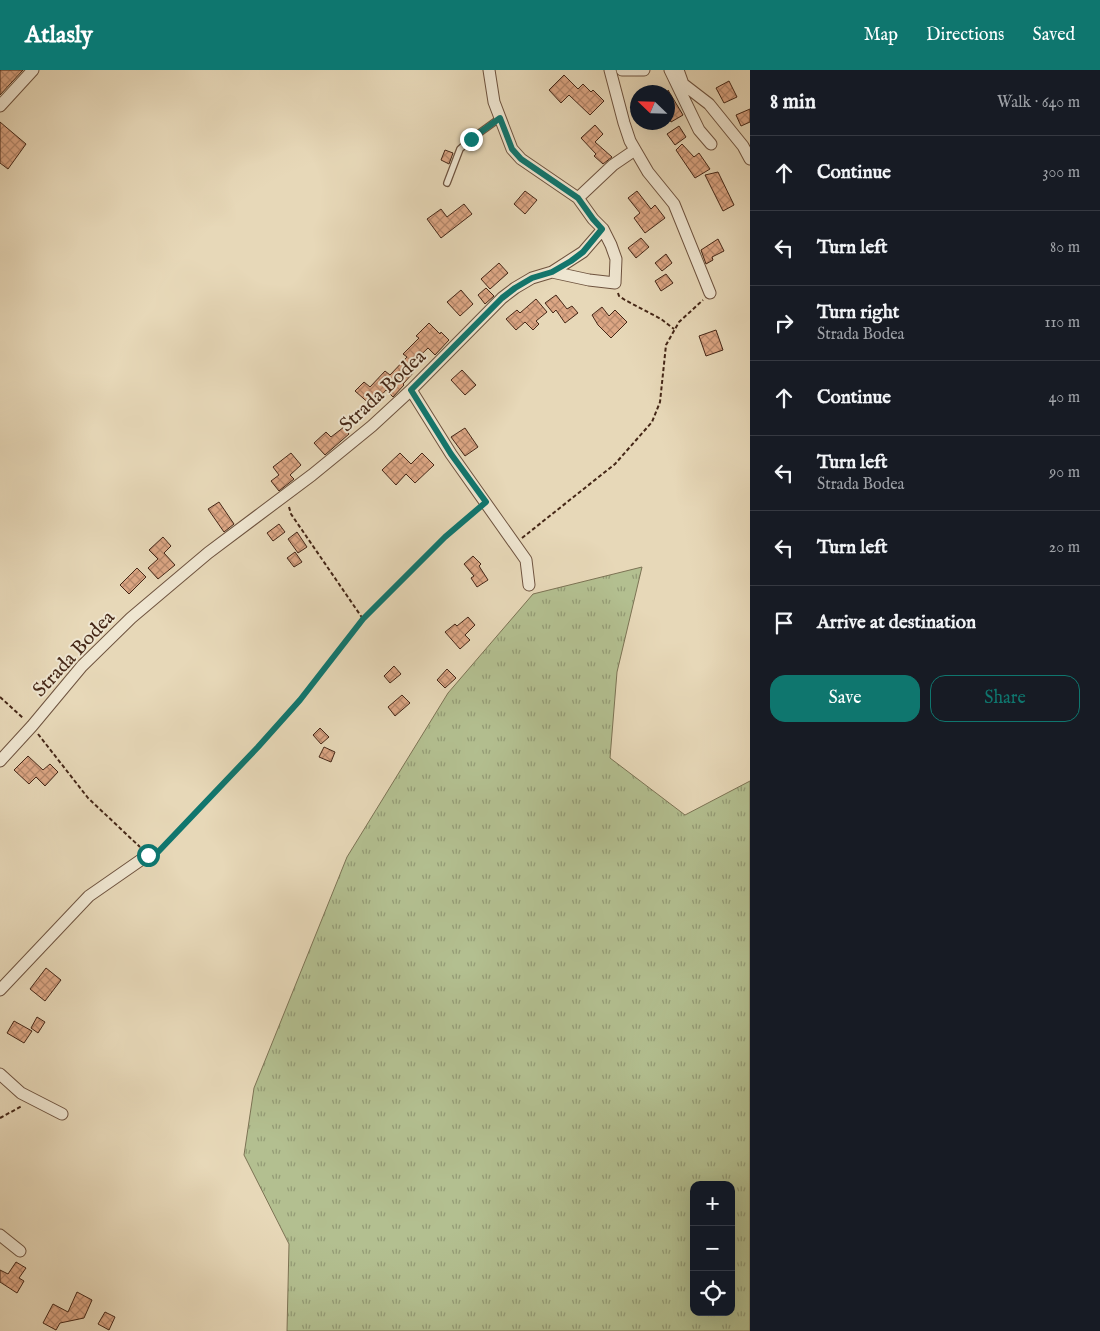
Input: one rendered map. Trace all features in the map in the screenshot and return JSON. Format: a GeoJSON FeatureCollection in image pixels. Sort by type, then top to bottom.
{"type":"FeatureCollection","features":[{"type":"Feature","properties":{"kind":"street"},"geometry":{"type":"LineString","coordinates":[[0,106],[33,70]]}},
{"type":"Feature","properties":{"kind":"street"},"geometry":{"type":"LineString","coordinates":[[489,70],[494,102],[512,149],[521,159],[578,198],[602,229],[616,259],[615,283],[589,280],[552,272]]}},
{"type":"Feature","properties":{"kind":"street"},"geometry":{"type":"LineString","coordinates":[[610,70],[624,123],[635,150],[648,172],[674,204],[710,294]]}},
{"type":"Feature","properties":{"kind":"street"},"geometry":{"type":"LineString","coordinates":[[622,70],[644,70]]}},
{"type":"Feature","properties":{"kind":"street"},"geometry":{"type":"LineString","coordinates":[[670,70],[699,130],[710,144]]}},
{"type":"Feature","properties":{"kind":"street"},"geometry":{"type":"LineString","coordinates":[[678,70],[683,84],[709,104],[744,146],[750,159]]}},
{"type":"Feature","properties":{"kind":"street"},"geometry":{"type":"LineString","coordinates":[[578,198],[613,165],[635,150]]}},
{"type":"Feature","properties":{"kind":"street","name":"Strada Bodea"},"geometry":{"type":"LineString","coordinates":[[0,761],[82,666],[132,618],[196,563],[344,450],[411,390],[502,298],[532,278],[552,272],[583,252],[602,229]]}},
{"type":"Feature","properties":{"kind":"street"},"geometry":{"type":"LineString","coordinates":[[411,390],[451,454],[526,560],[529,585]]}},
{"type":"Feature","properties":{"kind":"street"},"geometry":{"type":"LineString","coordinates":[[0,990],[89,896],[148,855]]}},
{"type":"Feature","properties":{"kind":"street"},"geometry":{"type":"LineString","coordinates":[[0,1074],[34,1101],[62,1114]]}},
{"type":"Feature","properties":{"kind":"street"},"geometry":{"type":"LineString","coordinates":[[0,1236],[20,1251]]}},
{"type":"Feature","properties":{"kind":"lane"},"geometry":{"type":"LineString","coordinates":[[447,183],[460,149],[500,118]]}},
{"type":"Feature","properties":{"kind":"path"},"geometry":{"type":"LineString","coordinates":[[615,283],[619,296],[662,319],[674,329]]}},
{"type":"Feature","properties":{"kind":"path"},"geometry":{"type":"LineString","coordinates":[[515,545],[534,527],[615,464],[652,422],[660,402],[666,345],[674,329],[692,309],[710,294]]}},
{"type":"Feature","properties":{"kind":"path"},"geometry":{"type":"LineString","coordinates":[[285,495],[290,514],[363,619]]}},
{"type":"Feature","properties":{"kind":"path"},"geometry":{"type":"LineString","coordinates":[[0,697],[32,726],[44,744],[88,798],[148,855],[158,852],[300,700],[363,619],[445,537],[486,502]]}},
{"type":"Feature","properties":{"kind":"path"},"geometry":{"type":"LineString","coordinates":[[0,1118],[34,1101]]}},
{"type":"Feature","properties":{"kind":"green space"},"geometry":{"type":"Polygon","coordinates":[[[642,567],[617,672],[610,758],[685,815],[750,781],[750,1331],[287,1331],[289,1244],[244,1155],[254,1088],[347,857],[448,693],[533,594],[642,567]]]}},
{"type":"Feature","properties":{"kind":"building"},"geometry":{"type":"Polygon","coordinates":[[[0,70],[23,70],[0,95],[0,70]]]}},
{"type":"Feature","properties":{"kind":"building"},"geometry":{"type":"Polygon","coordinates":[[[564,75],[578,89],[583,84],[591,92],[593,90],[604,101],[590,115],[569,95],[561,103],[549,90],[564,75]]]}},
{"type":"Feature","properties":{"kind":"building"},"geometry":{"type":"Polygon","coordinates":[[[729,81],[737,97],[724,103],[716,88],[729,81]]]}},
{"type":"Feature","properties":{"kind":"building"},"geometry":{"type":"Polygon","coordinates":[[[675,102],[683,115],[675,120],[675,102]]]}},
{"type":"Feature","properties":{"kind":"building"},"geometry":{"type":"Polygon","coordinates":[[[750,109],[750,122],[741,126],[736,115],[750,109]]]}},
{"type":"Feature","properties":{"kind":"building"},"geometry":{"type":"Polygon","coordinates":[[[0,122],[26,144],[8,169],[0,163],[0,122]]]}},
{"type":"Feature","properties":{"kind":"building"},"geometry":{"type":"Polygon","coordinates":[[[595,125],[603,134],[595,142],[612,157],[603,164],[594,156],[596,154],[581,138],[595,125]]]}},
{"type":"Feature","properties":{"kind":"building"},"geometry":{"type":"Polygon","coordinates":[[[679,126],[686,137],[675,145],[667,134],[679,126]]]}},
{"type":"Feature","properties":{"kind":"building"},"geometry":{"type":"Polygon","coordinates":[[[682,144],[694,157],[699,153],[710,169],[695,178],[676,150],[682,144]]]}},
{"type":"Feature","properties":{"kind":"building"},"geometry":{"type":"Polygon","coordinates":[[[445,150],[453,153],[449,164],[441,160],[445,150]]]}},
{"type":"Feature","properties":{"kind":"building"},"geometry":{"type":"Polygon","coordinates":[[[718,172],[734,205],[723,211],[705,175],[718,172]]]}},
{"type":"Feature","properties":{"kind":"building"},"geometry":{"type":"Polygon","coordinates":[[[525,191],[537,200],[525,214],[514,204],[525,191]]]}},
{"type":"Feature","properties":{"kind":"building"},"geometry":{"type":"Polygon","coordinates":[[[637,191],[651,209],[655,205],[665,218],[645,233],[634,218],[640,213],[628,198],[637,191]]]}},
{"type":"Feature","properties":{"kind":"building"},"geometry":{"type":"Polygon","coordinates":[[[464,204],[472,214],[441,238],[427,219],[441,209],[447,217],[464,204]]]}},
{"type":"Feature","properties":{"kind":"building"},"geometry":{"type":"Polygon","coordinates":[[[641,238],[649,247],[636,258],[628,248],[641,238]]]}},
{"type":"Feature","properties":{"kind":"building"},"geometry":{"type":"Polygon","coordinates":[[[718,239],[724,251],[712,257],[713,260],[706,264],[701,250],[718,239]]]}},
{"type":"Feature","properties":{"kind":"building"},"geometry":{"type":"Polygon","coordinates":[[[666,254],[672,263],[662,271],[655,263],[666,254]]]}},
{"type":"Feature","properties":{"kind":"building"},"geometry":{"type":"Polygon","coordinates":[[[499,263],[508,273],[490,289],[481,279],[499,263]]]}},
{"type":"Feature","properties":{"kind":"building"},"geometry":{"type":"Polygon","coordinates":[[[666,274],[673,283],[661,291],[655,281],[666,274]]]}},
{"type":"Feature","properties":{"kind":"building"},"geometry":{"type":"Polygon","coordinates":[[[486,288],[494,296],[485,304],[478,295],[486,288]]]}},
{"type":"Feature","properties":{"kind":"building"},"geometry":{"type":"Polygon","coordinates":[[[461,290],[473,304],[460,316],[447,302],[461,290]]]}},
{"type":"Feature","properties":{"kind":"building"},"geometry":{"type":"Polygon","coordinates":[[[556,295],[567,309],[572,306],[578,313],[565,323],[556,310],[553,313],[545,303],[556,295]]]}},
{"type":"Feature","properties":{"kind":"building"},"geometry":{"type":"Polygon","coordinates":[[[536,299],[547,312],[536,321],[539,324],[533,330],[525,322],[516,330],[506,319],[517,310],[520,313],[536,299]]]}},
{"type":"Feature","properties":{"kind":"building"},"geometry":{"type":"Polygon","coordinates":[[[602,307],[609,316],[615,310],[627,322],[611,338],[598,325],[592,315],[602,307]]]}},
{"type":"Feature","properties":{"kind":"building"},"geometry":{"type":"Polygon","coordinates":[[[429,323],[449,340],[435,355],[428,348],[408,367],[414,372],[393,397],[386,390],[372,406],[355,391],[364,382],[370,387],[385,371],[390,375],[407,357],[403,354],[419,338],[416,336],[429,323]]]}},
{"type":"Feature","properties":{"kind":"building"},"geometry":{"type":"Polygon","coordinates":[[[716,330],[723,350],[706,356],[699,336],[716,330]]]}},
{"type":"Feature","properties":{"kind":"building"},"geometry":{"type":"Polygon","coordinates":[[[462,370],[476,385],[465,395],[451,380],[462,370]]]}},
{"type":"Feature","properties":{"kind":"building"},"geometry":{"type":"Polygon","coordinates":[[[344,427],[349,434],[325,455],[314,443],[326,432],[331,437],[344,427]]]}},
{"type":"Feature","properties":{"kind":"building"},"geometry":{"type":"Polygon","coordinates":[[[465,428],[478,447],[465,456],[451,437],[465,428]]]}},
{"type":"Feature","properties":{"kind":"building"},"geometry":{"type":"Polygon","coordinates":[[[291,453],[301,465],[290,475],[294,479],[279,491],[271,481],[279,475],[273,467],[291,453]]]}},
{"type":"Feature","properties":{"kind":"building"},"geometry":{"type":"Polygon","coordinates":[[[400,453],[411,464],[422,453],[434,465],[415,483],[406,474],[396,485],[382,470],[400,453]]]}},
{"type":"Feature","properties":{"kind":"building"},"geometry":{"type":"Polygon","coordinates":[[[219,502],[234,524],[224,532],[208,509],[219,502]]]}},
{"type":"Feature","properties":{"kind":"building"},"geometry":{"type":"Polygon","coordinates":[[[279,524],[285,532],[273,541],[267,533],[279,524]]]}},
{"type":"Feature","properties":{"kind":"building"},"geometry":{"type":"Polygon","coordinates":[[[297,532],[307,547],[298,553],[288,539],[297,532]]]}},
{"type":"Feature","properties":{"kind":"building"},"geometry":{"type":"Polygon","coordinates":[[[163,537],[171,546],[164,553],[175,565],[158,579],[148,568],[158,559],[149,550],[163,537]]]}},
{"type":"Feature","properties":{"kind":"building"},"geometry":{"type":"Polygon","coordinates":[[[295,552],[302,562],[294,567],[287,558],[295,552]]]}},
{"type":"Feature","properties":{"kind":"building"},"geometry":{"type":"Polygon","coordinates":[[[473,556],[481,564],[479,566],[488,580],[477,587],[471,578],[474,576],[464,564],[473,556]]]}},
{"type":"Feature","properties":{"kind":"building"},"geometry":{"type":"Polygon","coordinates":[[[137,568],[146,577],[129,594],[120,585],[137,568]]]}},
{"type":"Feature","properties":{"kind":"building"},"geometry":{"type":"Polygon","coordinates":[[[468,617],[475,625],[465,635],[470,640],[460,649],[445,632],[455,624],[457,626],[468,617]]]}},
{"type":"Feature","properties":{"kind":"building"},"geometry":{"type":"Polygon","coordinates":[[[394,666],[401,674],[390,683],[384,676],[394,666]]]}},
{"type":"Feature","properties":{"kind":"building"},"geometry":{"type":"Polygon","coordinates":[[[447,669],[456,678],[445,688],[437,680],[447,669]]]}},
{"type":"Feature","properties":{"kind":"building"},"geometry":{"type":"Polygon","coordinates":[[[402,695],[410,703],[395,716],[388,707],[402,695]]]}},
{"type":"Feature","properties":{"kind":"building"},"geometry":{"type":"Polygon","coordinates":[[[320,728],[329,737],[321,744],[313,735],[320,728]]]}},
{"type":"Feature","properties":{"kind":"building"},"geometry":{"type":"Polygon","coordinates":[[[324,747],[335,752],[331,762],[319,757],[324,747]]]}},
{"type":"Feature","properties":{"kind":"building"},"geometry":{"type":"Polygon","coordinates":[[[28,756],[43,770],[50,764],[58,772],[45,786],[36,777],[29,784],[14,770],[28,756]]]}},
{"type":"Feature","properties":{"kind":"building"},"geometry":{"type":"Polygon","coordinates":[[[46,968],[61,980],[45,1001],[30,989],[46,968]]]}},
{"type":"Feature","properties":{"kind":"building"},"geometry":{"type":"Polygon","coordinates":[[[37,1017],[45,1022],[38,1033],[31,1028],[37,1017]]]}},
{"type":"Feature","properties":{"kind":"building"},"geometry":{"type":"Polygon","coordinates":[[[14,1021],[32,1031],[24,1043],[7,1033],[14,1021]]]}},
{"type":"Feature","properties":{"kind":"building"},"geometry":{"type":"Polygon","coordinates":[[[16,1262],[26,1268],[19,1278],[24,1281],[17,1293],[0,1282],[0,1270],[8,1274],[16,1262]]]}},
{"type":"Feature","properties":{"kind":"building"},"geometry":{"type":"Polygon","coordinates":[[[77,1292],[92,1300],[84,1318],[60,1323],[56,1330],[43,1323],[53,1304],[68,1312],[77,1292]]]}},
{"type":"Feature","properties":{"kind":"building"},"geometry":{"type":"Polygon","coordinates":[[[105,1312],[115,1317],[109,1330],[98,1324],[105,1312]]]}},
{"type":"Feature","properties":{"kind":"route"},"geometry":{"type":"LineString","coordinates":[[148,855],[158,852],[258,747],[300,700],[363,619],[445,537],[486,502],[451,454],[411,390],[502,298],[532,278],[552,272],[571,261],[583,252],[602,229],[578,198],[521,159],[512,149],[500,118],[471,139]]}}]}
